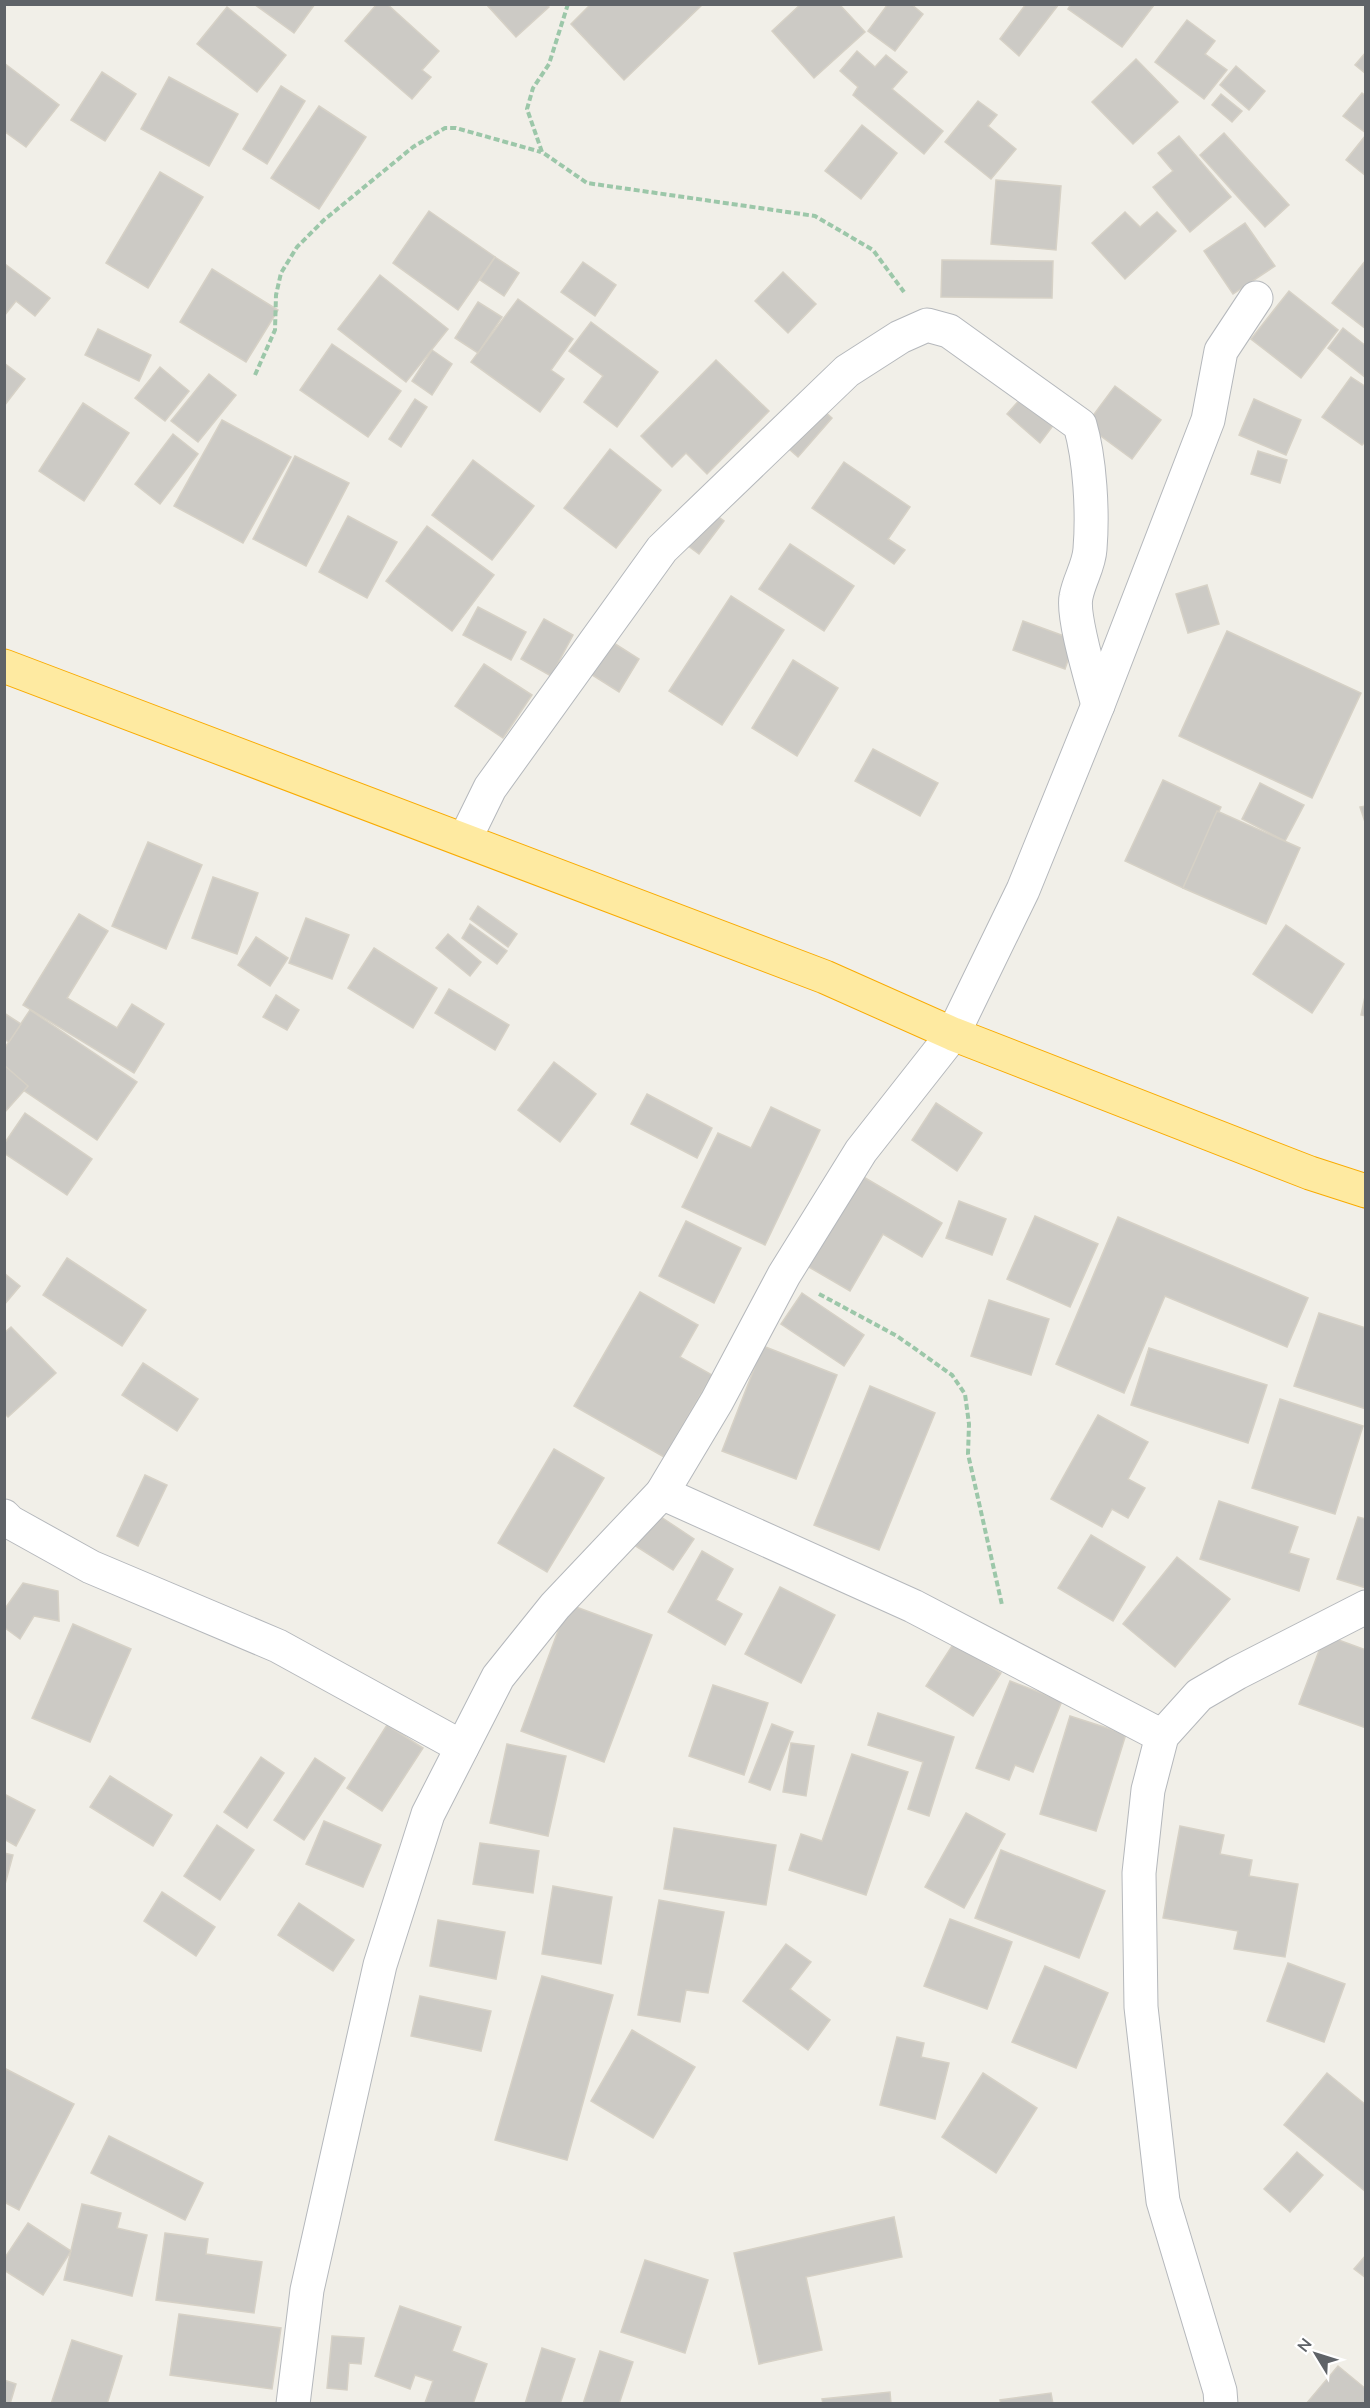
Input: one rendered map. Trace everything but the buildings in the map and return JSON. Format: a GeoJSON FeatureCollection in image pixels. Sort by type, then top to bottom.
{"type":"FeatureCollection","features":[{"type":"Feature","properties":{"kind":"highway"},"geometry":{"type":"LineString","coordinates":[[4,666],[825,977],[953,1034],[1310,1173],[1365,1191]]}},
{"type":"Feature","properties":{"kind":"street"},"geometry":{"type":"LineString","coordinates":[[293,2403],[307,2290],[380,1965],[428,1814],[498,1677],[555,1606],[662,1493],[717,1401],[784,1275],[861,1151],[953,1034],[1023,890],[1098,705],[1208,420],[1221,351],[1256,298]]}},
{"type":"Feature","properties":{"kind":"street"},"geometry":{"type":"LineString","coordinates":[[465,839],[490,788],[662,549],[847,371],[900,337],[927,325],[949,331],[1080,425],[1086,447],[1090,549],[1086,573],[1076,598],[1086,656],[1098,705]]}},
{"type":"Feature","properties":{"kind":"street"},"geometry":{"type":"LineString","coordinates":[[662,1493],[913,1606],[1162,1736]]}},
{"type":"Feature","properties":{"kind":"street"},"geometry":{"type":"LineString","coordinates":[[4,1516],[10,1522],[91,1567],[278,1646],[462,1747]]}},
{"type":"Feature","properties":{"kind":"street"},"geometry":{"type":"LineString","coordinates":[[1221,2403],[1220,2391],[1198,2312],[1163,2201],[1141,2007],[1139,1873],[1148,1790],[1162,1736],[1199,1695],[1365,1607]]}},
{"type":"Feature","properties":{"kind":"path"},"geometry":{"type":"LineString","coordinates":[[542,152],[527,109],[532,88],[549,64],[568,4]]}},
{"type":"Feature","properties":{"kind":"path"},"geometry":{"type":"LineString","coordinates":[[255,375],[275,330],[276,294],[281,273],[297,247],[324,220],[413,147],[445,128],[456,128],[542,152],[586,183],[815,216],[873,250],[927,325]]}},
{"type":"Feature","properties":{"kind":"path"},"geometry":{"type":"LineString","coordinates":[[784,1275],[897,1336],[952,1375],[964,1394],[969,1424],[968,1454],[1014,1659]]}}]}
